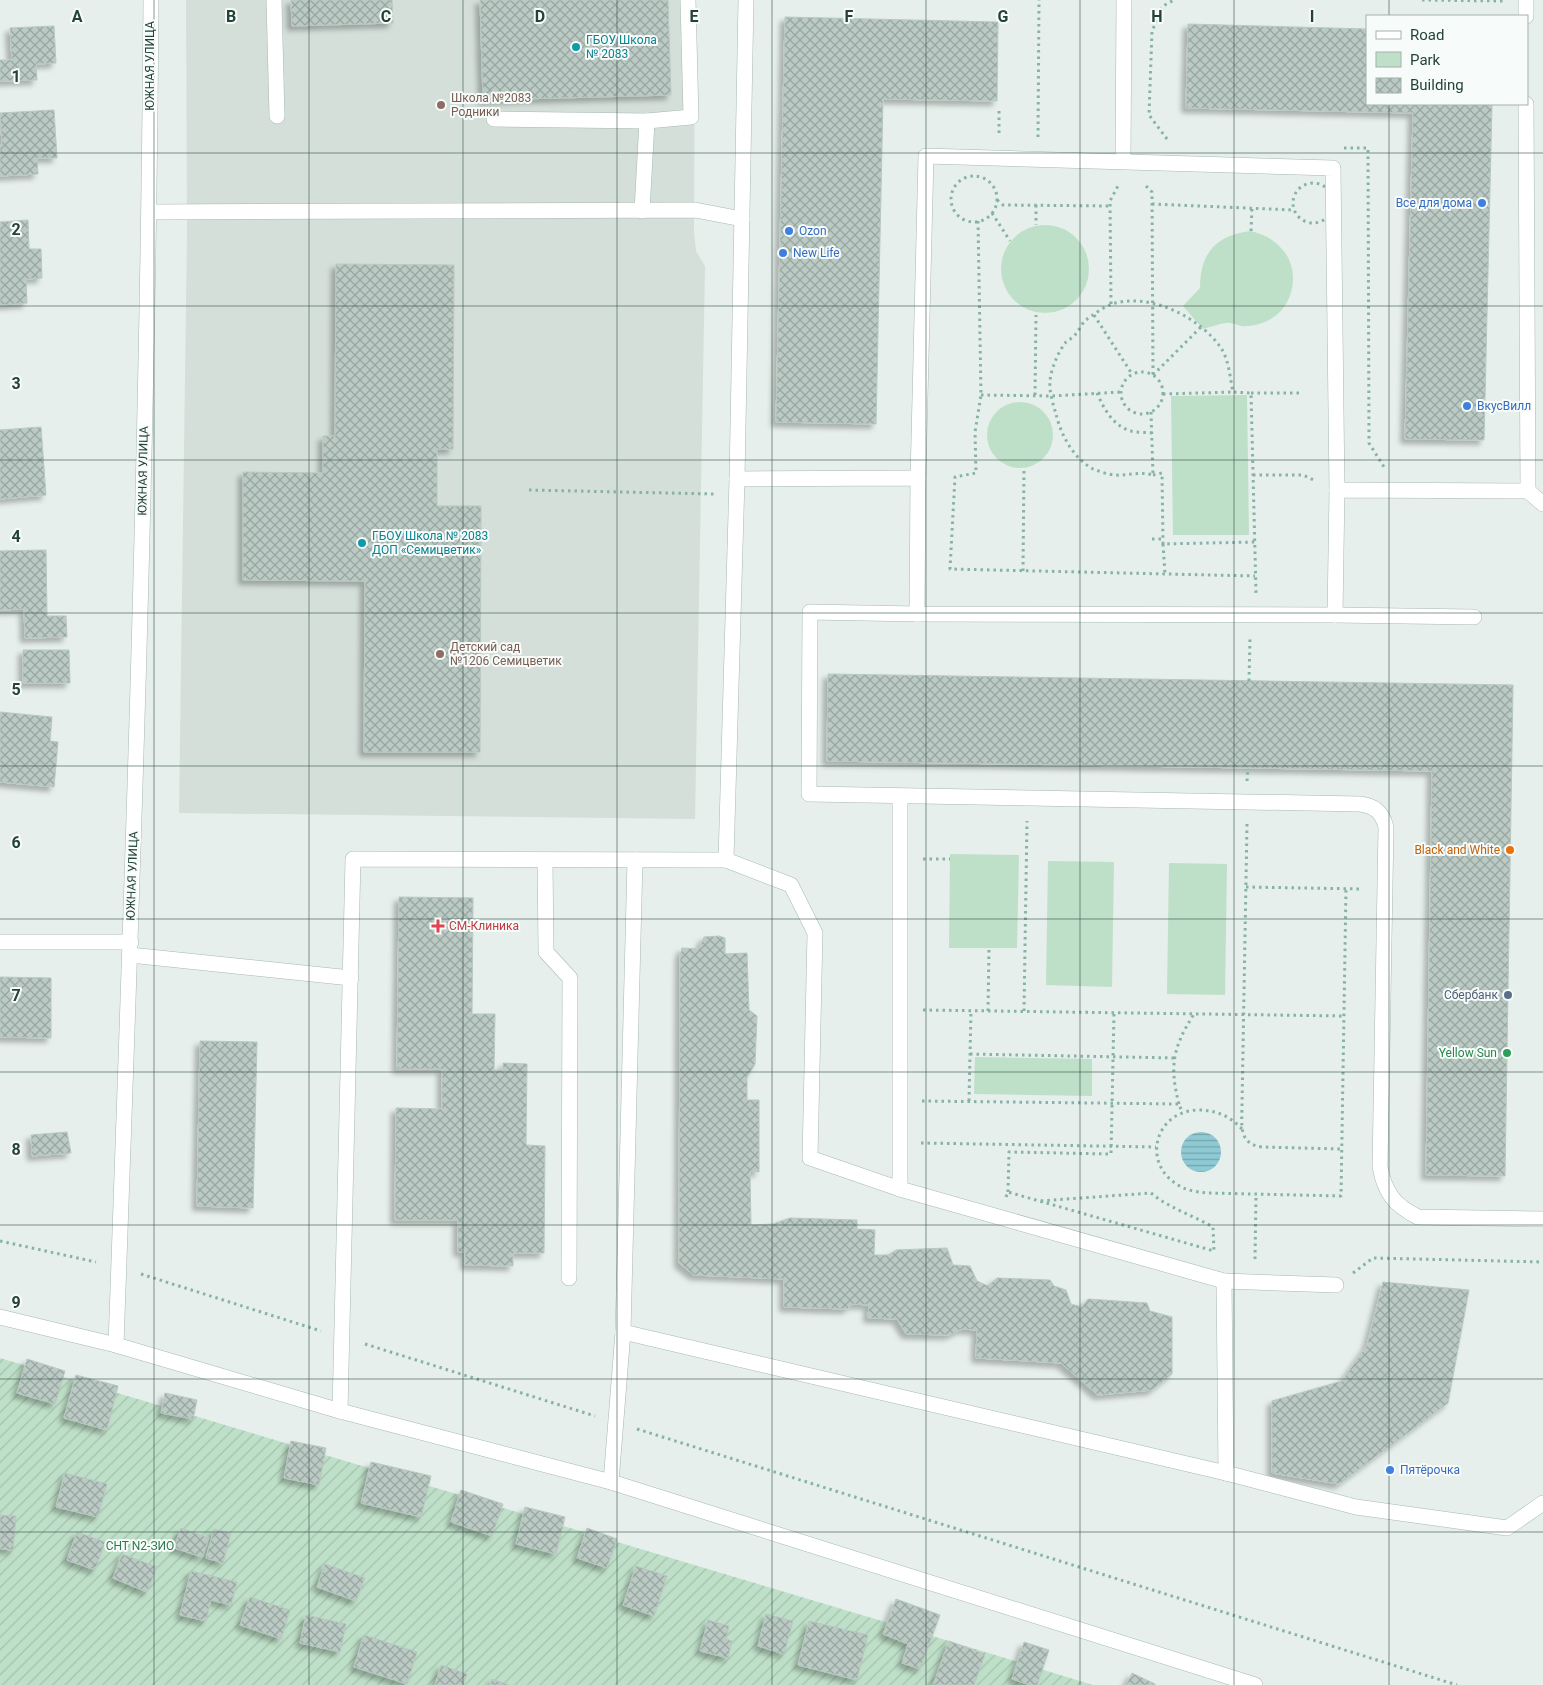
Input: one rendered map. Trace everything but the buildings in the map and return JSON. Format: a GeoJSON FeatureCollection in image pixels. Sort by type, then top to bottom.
{"type":"FeatureCollection","features":[{"type":"Feature","properties":{"kind":"street","name":"ЮЖНАЯ УЛИЦА"},"geometry":{"type":"LineString","coordinates":[[116,1345],[130,949],[150,212],[151,0]]}},
{"type":"Feature","properties":{"kind":"street"},"geometry":{"type":"LineString","coordinates":[[274,0],[277,116]]}},
{"type":"Feature","properties":{"kind":"street"},"geometry":{"type":"LineString","coordinates":[[494,119],[647,121],[691,117],[688,0]]}},
{"type":"Feature","properties":{"kind":"street"},"geometry":{"type":"LineString","coordinates":[[726,860],[737,487],[746,0]]}},
{"type":"Feature","properties":{"kind":"street"},"geometry":{"type":"LineString","coordinates":[[1123,162],[1124,0]]}},
{"type":"Feature","properties":{"kind":"street"},"geometry":{"type":"LineString","coordinates":[[1526,105],[1528,491]]}},
{"type":"Feature","properties":{"kind":"street"},"geometry":{"type":"LineString","coordinates":[[642,211],[647,121]]}},
{"type":"Feature","properties":{"kind":"street"},"geometry":{"type":"LineString","coordinates":[[917,614],[918,478],[926,156],[1333,168],[1337,490],[1335,615]]}},
{"type":"Feature","properties":{"kind":"street"},"geometry":{"type":"LineString","coordinates":[[150,212],[695,210],[742,219]]}},
{"type":"Feature","properties":{"kind":"street"},"geometry":{"type":"LineString","coordinates":[[737,487],[918,478]]}},
{"type":"Feature","properties":{"kind":"street"},"geometry":{"type":"LineString","coordinates":[[1337,490],[1528,491],[1543,504]]}},
{"type":"Feature","properties":{"kind":"street"},"geometry":{"type":"LineString","coordinates":[[1474,617],[810,612],[809,794],[1360,804],[1372,806],[1379,810],[1384,818],[1386,827],[1380,1167],[1385,1185],[1393,1199],[1402,1209],[1418,1217],[1543,1219]]}},
{"type":"Feature","properties":{"kind":"street"},"geometry":{"type":"LineString","coordinates":[[900,796],[900,1188]]}},
{"type":"Feature","properties":{"kind":"street"},"geometry":{"type":"LineString","coordinates":[[340,1411],[353,859],[726,860],[791,885],[815,933],[810,1158],[900,1188],[1224,1281],[1336,1285]]}},
{"type":"Feature","properties":{"kind":"street"},"geometry":{"type":"LineString","coordinates":[[545,860],[546,952],[570,978],[569,1278]]}},
{"type":"Feature","properties":{"kind":"street"},"geometry":{"type":"LineString","coordinates":[[611,1482],[623,1332],[635,860]]}},
{"type":"Feature","properties":{"kind":"street"},"geometry":{"type":"LineString","coordinates":[[0,942],[130,949],[350,978]]}},
{"type":"Feature","properties":{"kind":"street"},"geometry":{"type":"LineString","coordinates":[[1224,1281],[1226,1473]]}},
{"type":"Feature","properties":{"kind":"street"},"geometry":{"type":"LineString","coordinates":[[0,1317],[116,1345],[340,1411],[611,1482],[1255,1685]]}},
{"type":"Feature","properties":{"kind":"street"},"geometry":{"type":"LineString","coordinates":[[623,1332],[1226,1473],[1356,1507],[1506,1528],[1543,1503]]}},
{"type":"Feature","properties":{"kind":"path"},"geometry":{"type":"LineString","coordinates":[[1038,0],[1038,142]]}},
{"type":"Feature","properties":{"kind":"path"},"geometry":{"type":"LineString","coordinates":[[1422,0],[1526,6]]}},
{"type":"Feature","properties":{"kind":"path"},"geometry":{"type":"LineString","coordinates":[[999,111],[999,141]]}},
{"type":"Feature","properties":{"kind":"path"},"geometry":{"type":"LineString","coordinates":[[968,177],[982,177],[993,186],[997,200],[992,213],[978,221],[963,219],[952,207],[952,192],[956,185],[968,177]]}},
{"type":"Feature","properties":{"kind":"path"},"geometry":{"type":"LineString","coordinates":[[1111,304],[1110,201],[1118,184],[1123,181]]}},
{"type":"Feature","properties":{"kind":"path"},"geometry":{"type":"LineString","coordinates":[[1143,183],[1152,192],[1153,375]]}},
{"type":"Feature","properties":{"kind":"path"},"geometry":{"type":"LineString","coordinates":[[997,200],[1003,204],[1110,206]]}},
{"type":"Feature","properties":{"kind":"path"},"geometry":{"type":"LineString","coordinates":[[1152,204],[1293,210]]}},
{"type":"Feature","properties":{"kind":"path"},"geometry":{"type":"LineString","coordinates":[[1036,205],[1036,225]]}},
{"type":"Feature","properties":{"kind":"path"},"geometry":{"type":"LineString","coordinates":[[1251,231],[1252,208]]}},
{"type":"Feature","properties":{"kind":"path"},"geometry":{"type":"LineString","coordinates":[[992,213],[1010,241]]}},
{"type":"Feature","properties":{"kind":"path"},"geometry":{"type":"LineString","coordinates":[[978,221],[981,395],[975,432],[976,473],[955,477],[950,569],[1255,576]]}},
{"type":"Feature","properties":{"kind":"path"},"geometry":{"type":"LineString","coordinates":[[1165,574],[1162,473],[1153,475],[1146,473],[1115,475],[1093,469],[1079,457],[1065,440],[1058,423],[1050,380],[1056,360],[1066,342],[1076,335],[1086,320],[1111,304],[1144,302],[1172,308],[1201,327],[1222,350],[1230,372],[1233,392]]}},
{"type":"Feature","properties":{"kind":"path"},"geometry":{"type":"LineString","coordinates":[[1034,395],[1036,315]]}},
{"type":"Feature","properties":{"kind":"path"},"geometry":{"type":"LineString","coordinates":[[1094,315],[1132,374]]}},
{"type":"Feature","properties":{"kind":"path"},"geometry":{"type":"LineString","coordinates":[[1153,375],[1201,327]]}},
{"type":"Feature","properties":{"kind":"path"},"geometry":{"type":"LineString","coordinates":[[1139,372],[1153,375],[1162,384],[1161,404],[1151,412],[1144,414],[1130,411],[1122,399],[1121,392],[1127,379],[1132,374],[1139,372]]}},
{"type":"Feature","properties":{"kind":"path"},"geometry":{"type":"LineString","coordinates":[[981,395],[1052,396],[1121,392]]}},
{"type":"Feature","properties":{"kind":"path"},"geometry":{"type":"LineString","coordinates":[[1097,393],[1104,410],[1118,424],[1132,432],[1152,433]]}},
{"type":"Feature","properties":{"kind":"path"},"geometry":{"type":"LineString","coordinates":[[1249,681],[1255,576],[1251,393]]}},
{"type":"Feature","properties":{"kind":"path"},"geometry":{"type":"LineString","coordinates":[[1163,394],[1299,393]]}},
{"type":"Feature","properties":{"kind":"path"},"geometry":{"type":"LineString","coordinates":[[1151,412],[1153,475]]}},
{"type":"Feature","properties":{"kind":"path"},"geometry":{"type":"LineString","coordinates":[[1023,571],[1024,468]]}},
{"type":"Feature","properties":{"kind":"path"},"geometry":{"type":"LineString","coordinates":[[1253,475],[1303,476],[1337,490]]}},
{"type":"Feature","properties":{"kind":"path"},"geometry":{"type":"LineString","coordinates":[[529,490],[737,487]]}},
{"type":"Feature","properties":{"kind":"path"},"geometry":{"type":"LineString","coordinates":[[1152,539],[1163,538]]}},
{"type":"Feature","properties":{"kind":"path"},"geometry":{"type":"LineString","coordinates":[[1163,544],[1255,542]]}},
{"type":"Feature","properties":{"kind":"path"},"geometry":{"type":"LineString","coordinates":[[1024,1011],[1028,798]]}},
{"type":"Feature","properties":{"kind":"path"},"geometry":{"type":"LineString","coordinates":[[1247,801],[1242,1129],[1245,1138],[1254,1146],[1342,1149]]}},
{"type":"Feature","properties":{"kind":"path"},"geometry":{"type":"LineString","coordinates":[[1242,1129],[1234,1120],[1217,1112],[1205,1110],[1182,1112],[1171,1118],[1158,1136],[1156,1147],[1158,1162],[1163,1171],[1178,1185],[1191,1191],[1341,1196],[1346,889],[1246,888]]}},
{"type":"Feature","properties":{"kind":"path"},"geometry":{"type":"LineString","coordinates":[[988,1011],[989,948]]}},
{"type":"Feature","properties":{"kind":"path"},"geometry":{"type":"LineString","coordinates":[[920,1010],[1344,1016]]}},
{"type":"Feature","properties":{"kind":"path"},"geometry":{"type":"LineString","coordinates":[[969,1101],[971,1010]]}},
{"type":"Feature","properties":{"kind":"path"},"geometry":{"type":"LineString","coordinates":[[1008,1192],[1009,1152],[1111,1154],[1114,1013]]}},
{"type":"Feature","properties":{"kind":"path"},"geometry":{"type":"LineString","coordinates":[[1182,1112],[1174,1081],[1174,1058],[1178,1040],[1194,1014]]}},
{"type":"Feature","properties":{"kind":"path"},"geometry":{"type":"LineString","coordinates":[[970,1054],[1174,1058]]}},
{"type":"Feature","properties":{"kind":"path"},"geometry":{"type":"LineString","coordinates":[[919,1100],[1179,1104]]}},
{"type":"Feature","properties":{"kind":"path"},"geometry":{"type":"LineString","coordinates":[[918,1135],[918,1143],[1156,1147]]}},
{"type":"Feature","properties":{"kind":"path"},"geometry":{"type":"LineString","coordinates":[[1039,1201],[1151,1193],[1165,1204],[1213,1227],[1214,1251]]}},
{"type":"Feature","properties":{"kind":"path"},"geometry":{"type":"LineString","coordinates":[[1254,1282],[1256,1194]]}},
{"type":"Feature","properties":{"kind":"path"},"geometry":{"type":"LineString","coordinates":[[0,1241],[119,1268],[1458,1685]]}},
{"type":"Feature","properties":{"kind":"path"},"geometry":{"type":"LineString","coordinates":[[1336,1285],[1373,1258],[1543,1262]]}},
{"type":"Feature","properties":{"kind":"shaded area","name":"Детский сад №1206 Семицветик"},"geometry":{"type":"Polygon","coordinates":[[[186,0],[695,0],[694,232],[696,251],[705,266],[695,819],[179,813],[187,233],[186,0]]]}},
{"type":"Feature","properties":{"kind":"green space"},"geometry":{"type":"Polygon","coordinates":[[[1045,225],[1062,228],[1070,232],[1082,244],[1086,252],[1089,269],[1086,286],[1082,294],[1070,306],[1062,310],[1045,313],[1028,310],[1020,306],[1008,294],[1004,286],[1001,269],[1004,252],[1008,244],[1020,232],[1028,228],[1045,225]]]}},
{"type":"Feature","properties":{"kind":"green space"},"geometry":{"type":"Polygon","coordinates":[[[1251,231],[1271,239],[1287,256],[1293,276],[1290,296],[1286,305],[1271,319],[1260,324],[1241,326],[1228,323],[1203,329],[1183,306],[1200,288],[1203,265],[1207,256],[1219,242],[1239,233],[1251,231]]]}},
{"type":"Feature","properties":{"kind":"green space"},"geometry":{"type":"Polygon","coordinates":[[[1247,395],[1249,535],[1173,535],[1171,396],[1247,395]]]}},
{"type":"Feature","properties":{"kind":"green space"},"geometry":{"type":"Polygon","coordinates":[[[1020,402],[1033,405],[1043,412],[1050,422],[1053,435],[1050,448],[1043,458],[1033,465],[1020,468],[1007,465],[997,458],[990,448],[987,435],[990,422],[997,412],[1007,405],[1020,402]]]}},
{"type":"Feature","properties":{"kind":"green space"},"geometry":{"type":"Polygon","coordinates":[[[950,854],[1019,855],[1017,948],[949,948],[950,854]]]}},
{"type":"Feature","properties":{"kind":"green space"},"geometry":{"type":"Polygon","coordinates":[[[1048,861],[1114,862],[1112,987],[1046,985],[1048,861]]]}},
{"type":"Feature","properties":{"kind":"green space"},"geometry":{"type":"Polygon","coordinates":[[[1169,863],[1227,864],[1225,995],[1167,994],[1169,863]]]}},
{"type":"Feature","properties":{"kind":"green space"},"geometry":{"type":"Polygon","coordinates":[[[975,1057],[1092,1059],[1092,1096],[974,1094],[975,1057]]]}},
{"type":"Feature","properties":{"kind":"green space","name":"СНТ N2-ЗИО"},"geometry":{"type":"Polygon","coordinates":[[[0,1358],[949,1641],[1093,1685],[0,1685],[0,1358]]]}},
{"type":"Feature","properties":{"kind":"water"},"geometry":{"type":"Polygon","coordinates":[[[1201,1132],[1215,1138],[1221,1152],[1215,1166],[1201,1172],[1187,1166],[1181,1152],[1187,1138],[1201,1132]]]}},
{"type":"Feature","properties":{"kind":"place","name":"ГБОУ Школа № 2083"},"geometry":{"type":"Point","coordinates":[576,47]}},
{"type":"Feature","properties":{"kind":"place","name":"Школа №2083 Родники"},"geometry":{"type":"Point","coordinates":[441,105]}},
{"type":"Feature","properties":{"kind":"place","name":"Все для дома"},"geometry":{"type":"Point","coordinates":[1482,203]}},
{"type":"Feature","properties":{"kind":"place","name":"Ozon"},"geometry":{"type":"Point","coordinates":[789,231]}},
{"type":"Feature","properties":{"kind":"place","name":"New Life"},"geometry":{"type":"Point","coordinates":[783,253]}},
{"type":"Feature","properties":{"kind":"place","name":"ВкусВилл"},"geometry":{"type":"Point","coordinates":[1467,406]}},
{"type":"Feature","properties":{"kind":"place","name":"ГБОУ Школа № 2083 ДОП «Семицветик»"},"geometry":{"type":"Point","coordinates":[362,543]}},
{"type":"Feature","properties":{"kind":"place","name":"Детский сад №1206 Семицветик"},"geometry":{"type":"Point","coordinates":[440,654]}},
{"type":"Feature","properties":{"kind":"place","name":"Black and White"},"geometry":{"type":"Point","coordinates":[1510,850]}},
{"type":"Feature","properties":{"kind":"place","name":"СМ-Клиника"},"geometry":{"type":"Point","coordinates":[438,926]}},
{"type":"Feature","properties":{"kind":"place","name":"Сбербанк"},"geometry":{"type":"Point","coordinates":[1508,995]}},
{"type":"Feature","properties":{"kind":"place","name":"Yellow Sun"},"geometry":{"type":"Point","coordinates":[1507,1053]}},
{"type":"Feature","properties":{"kind":"place","name":"Пятёрочка"},"geometry":{"type":"Point","coordinates":[1390,1470]}}]}
